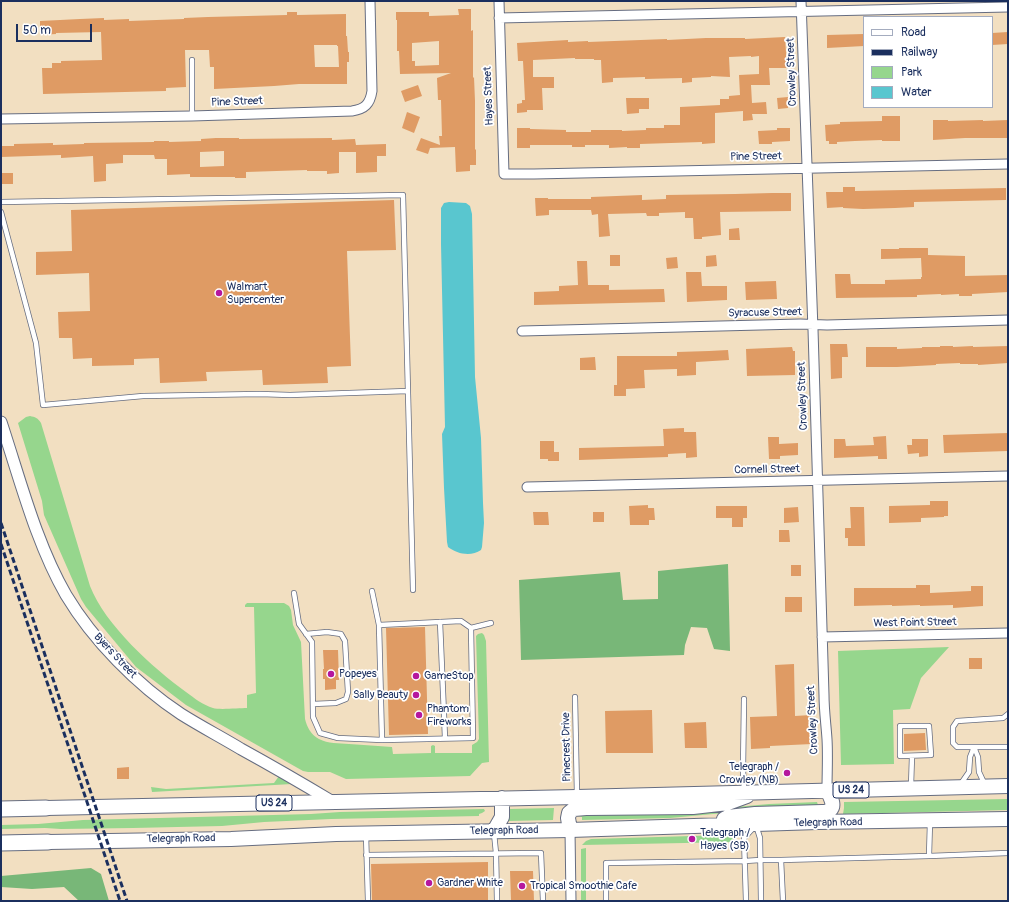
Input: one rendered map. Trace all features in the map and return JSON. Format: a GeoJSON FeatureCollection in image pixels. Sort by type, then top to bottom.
{"type":"FeatureCollection","features":[{"type":"Feature","properties":{"kind":"highway","name":"US 24"},"geometry":{"type":"LineString","coordinates":[[1,809],[46,808]]}},
{"type":"Feature","properties":{"kind":"highway","name":"Telegraph Road"},"geometry":{"type":"LineString","coordinates":[[1,843],[48,842]]}},
{"type":"Feature","properties":{"kind":"main road","name":"US 24"},"geometry":{"type":"LineString","coordinates":[[46,808],[1008,786]]}},
{"type":"Feature","properties":{"kind":"main road"},"geometry":{"type":"LineString","coordinates":[[705,826],[728,817],[748,814],[829,811],[832,809],[832,798],[828,790]]}},
{"type":"Feature","properties":{"kind":"main road"},"geometry":{"type":"LineString","coordinates":[[570,830],[568,818],[569,813],[574,809],[693,807],[728,803],[760,792]]}},
{"type":"Feature","properties":{"kind":"main road"},"geometry":{"type":"LineString","coordinates":[[494,831],[502,817],[502,798]]}},
{"type":"Feature","properties":{"kind":"main road","name":"Telegraph Road"},"geometry":{"type":"LineString","coordinates":[[48,842],[231,839],[366,833],[570,830],[825,822],[1008,819]]}},
{"type":"Feature","properties":{"kind":"street","name":"Pine Street"},"geometry":{"type":"LineString","coordinates":[[1,119],[192,116],[360,110],[369,102],[372,91],[370,1]]}},
{"type":"Feature","properties":{"kind":"street","name":"Hayes Street"},"geometry":{"type":"LineString","coordinates":[[499,1],[504,174]]}},
{"type":"Feature","properties":{"kind":"street","name":"Crowley Street"},"geometry":{"type":"LineString","coordinates":[[801,1],[828,790]]}},
{"type":"Feature","properties":{"kind":"street"},"geometry":{"type":"LineString","coordinates":[[499,18],[1008,7]]}},
{"type":"Feature","properties":{"kind":"street","name":"Pine Street"},"geometry":{"type":"LineString","coordinates":[[504,174],[1008,164]]}},
{"type":"Feature","properties":{"kind":"street","name":"Syracuse Street"},"geometry":{"type":"LineString","coordinates":[[522,331],[1008,320]]}},
{"type":"Feature","properties":{"kind":"street","name":"Byers Street"},"geometry":{"type":"LineString","coordinates":[[1,422],[41,541],[55,573],[75,609],[99,641],[137,680],[181,714],[333,802]]}},
{"type":"Feature","properties":{"kind":"street","name":"Cornell Street"},"geometry":{"type":"LineString","coordinates":[[528,487],[1008,476]]}},
{"type":"Feature","properties":{"kind":"street","name":"West Point Street"},"geometry":{"type":"LineString","coordinates":[[822,637],[1008,633]]}},
{"type":"Feature","properties":{"kind":"street"},"geometry":{"type":"LineString","coordinates":[[570,830],[571,901]]}},
{"type":"Feature","properties":{"kind":"lane"},"geometry":{"type":"LineString","coordinates":[[192,60],[192,116]]}},
{"type":"Feature","properties":{"kind":"lane"},"geometry":{"type":"LineString","coordinates":[[1,202],[403,196],[413,590]]}},
{"type":"Feature","properties":{"kind":"lane"},"geometry":{"type":"LineString","coordinates":[[1,212],[36,343],[43,405],[143,396],[260,394],[290,395],[408,391]]}},
{"type":"Feature","properties":{"kind":"lane"},"geometry":{"type":"LineString","coordinates":[[372,591],[378,626],[382,740]]}},
{"type":"Feature","properties":{"kind":"lane"},"geometry":{"type":"LineString","coordinates":[[294,593],[299,624],[312,642],[313,717],[320,733],[338,738],[382,740],[473,738],[471,628]]}},
{"type":"Feature","properties":{"kind":"lane"},"geometry":{"type":"LineString","coordinates":[[378,626],[461,621],[471,628],[491,623]]}},
{"type":"Feature","properties":{"kind":"lane"},"geometry":{"type":"LineString","coordinates":[[440,622],[445,738]]}},
{"type":"Feature","properties":{"kind":"lane"},"geometry":{"type":"LineString","coordinates":[[306,634],[327,632],[340,634],[345,641],[348,692],[346,699],[336,703],[313,704]]}},
{"type":"Feature","properties":{"kind":"lane","name":"Pinecrest Drive"},"geometry":{"type":"LineString","coordinates":[[575,697],[577,797]]}},
{"type":"Feature","properties":{"kind":"lane"},"geometry":{"type":"LineString","coordinates":[[744,699],[744,792]]}},
{"type":"Feature","properties":{"kind":"lane"},"geometry":{"type":"LineString","coordinates":[[1008,714],[1003,718],[957,721],[953,727],[953,743],[957,747],[1008,746]]}},
{"type":"Feature","properties":{"kind":"lane"},"geometry":{"type":"LineString","coordinates":[[900,726],[929,726],[931,755],[912,756],[900,756],[900,726]]}},
{"type":"Feature","properties":{"kind":"lane"},"geometry":{"type":"LineString","coordinates":[[974,747],[978,757],[980,772],[986,786]]}},
{"type":"Feature","properties":{"kind":"lane"},"geometry":{"type":"LineString","coordinates":[[958,787],[969,772],[970,757],[974,747]]}},
{"type":"Feature","properties":{"kind":"lane"},"geometry":{"type":"LineString","coordinates":[[911,788],[912,756]]}},
{"type":"Feature","properties":{"kind":"lane"},"geometry":{"type":"LineString","coordinates":[[929,856],[930,820]]}},
{"type":"Feature","properties":{"kind":"lane"},"geometry":{"type":"LineString","coordinates":[[756,825],[760,838],[761,901]]}},
{"type":"Feature","properties":{"kind":"lane"},"geometry":{"type":"LineString","coordinates":[[746,901],[744,838],[756,825]]}},
{"type":"Feature","properties":{"kind":"lane"},"geometry":{"type":"LineString","coordinates":[[494,831],[498,901]]}},
{"type":"Feature","properties":{"kind":"lane"},"geometry":{"type":"LineString","coordinates":[[366,833],[368,901]]}},
{"type":"Feature","properties":{"kind":"lane"},"geometry":{"type":"LineString","coordinates":[[366,855],[541,853],[543,901]]}},
{"type":"Feature","properties":{"kind":"lane"},"geometry":{"type":"LineString","coordinates":[[606,901],[606,863],[745,861],[1008,853]]}},
{"type":"Feature","properties":{"kind":"lane"},"geometry":{"type":"LineString","coordinates":[[781,860],[783,901]]}},
{"type":"Feature","properties":{"kind":"green space"},"geometry":{"type":"Polygon","coordinates":[[[30,416],[36,418],[41,423],[90,586],[97,601],[107,616],[131,645],[159,671],[195,699],[209,707],[216,709],[247,708],[247,695],[256,693],[254,607],[245,607],[245,605],[247,603],[284,603],[289,606],[291,610],[293,625],[301,642],[305,719],[310,730],[316,737],[322,741],[330,743],[392,747],[393,754],[431,753],[431,746],[433,745],[435,746],[435,753],[472,753],[472,745],[479,739],[476,636],[482,633],[486,641],[489,762],[482,763],[470,776],[346,779],[330,772],[308,772],[303,771],[186,705],[136,667],[81,599],[44,515],[42,501],[18,423],[30,416]]]}},
{"type":"Feature","properties":{"kind":"green space"},"geometry":{"type":"Polygon","coordinates":[[[728,564],[730,651],[714,649],[707,628],[691,627],[685,645],[684,655],[521,660],[519,580],[620,572],[623,600],[658,599],[658,571],[728,564]]]}},
{"type":"Feature","properties":{"kind":"green space"},"geometry":{"type":"Polygon","coordinates":[[[949,647],[921,678],[910,709],[893,710],[894,764],[841,765],[838,651],[949,647]]]}},
{"type":"Feature","properties":{"kind":"green space"},"geometry":{"type":"Polygon","coordinates":[[[279,776],[292,784],[152,792],[151,787],[166,789],[274,783],[279,776]]]}},
{"type":"Feature","properties":{"kind":"green space"},"geometry":{"type":"Polygon","coordinates":[[[1008,799],[1008,810],[843,814],[844,802],[1008,799]]]}},
{"type":"Feature","properties":{"kind":"green space"},"geometry":{"type":"Polygon","coordinates":[[[817,802],[819,805],[818,807],[756,810],[670,818],[582,820],[582,817],[578,816],[585,815],[585,813],[691,811],[769,804],[817,802]]]}},
{"type":"Feature","properties":{"kind":"green space"},"geometry":{"type":"Polygon","coordinates":[[[554,808],[553,820],[508,821],[508,809],[554,808]]]}},
{"type":"Feature","properties":{"kind":"green space"},"geometry":{"type":"Polygon","coordinates":[[[484,809],[485,811],[479,814],[479,816],[331,819],[264,822],[222,826],[1,829],[1,825],[38,824],[83,820],[484,809]]]}},
{"type":"Feature","properties":{"kind":"green space"},"geometry":{"type":"Polygon","coordinates":[[[725,835],[732,838],[736,842],[582,845],[591,839],[725,835]]]}},
{"type":"Feature","properties":{"kind":"green space"},"geometry":{"type":"Polygon","coordinates":[[[586,848],[586,901],[581,901],[581,849],[586,848]]]}},
{"type":"Feature","properties":{"kind":"green space"},"geometry":{"type":"Polygon","coordinates":[[[91,868],[101,874],[109,901],[79,901],[64,887],[32,889],[1,887],[1,876],[91,868]]]}},
{"type":"Feature","properties":{"kind":"water"},"geometry":{"type":"Polygon","coordinates":[[[444,203],[466,203],[470,206],[472,214],[475,377],[481,438],[484,523],[481,550],[469,554],[460,553],[448,547],[447,542],[442,434],[445,427],[441,208],[444,203]]]}},
{"type":"Feature","properties":{"kind":"building"},"geometry":{"type":"Polygon","coordinates":[[[458,9],[471,9],[471,31],[473,30],[476,165],[470,165],[470,171],[456,172],[455,147],[430,148],[428,154],[416,150],[421,138],[440,145],[439,136],[442,136],[441,100],[438,100],[437,78],[451,73],[400,74],[399,51],[397,51],[396,12],[429,12],[429,16],[459,15],[458,9]],[[439,41],[412,43],[412,61],[415,61],[415,66],[439,65],[439,41]]]}},
{"type":"Feature","properties":{"kind":"building"},"geometry":{"type":"Polygon","coordinates":[[[287,12],[297,12],[297,15],[346,14],[346,36],[349,52],[349,62],[347,62],[347,84],[299,84],[214,89],[214,67],[210,67],[209,50],[185,50],[186,87],[166,88],[166,91],[43,94],[42,68],[52,68],[52,63],[61,63],[61,61],[102,60],[101,32],[56,33],[40,35],[40,21],[104,18],[104,20],[129,19],[129,21],[287,15],[287,12]],[[314,45],[315,67],[339,67],[337,45],[314,45]]]}},
{"type":"Feature","properties":{"kind":"building"},"geometry":{"type":"Polygon","coordinates":[[[1008,32],[1008,44],[993,45],[993,33],[1008,32]]]}},
{"type":"Feature","properties":{"kind":"building"},"geometry":{"type":"Polygon","coordinates":[[[863,34],[863,46],[827,48],[827,35],[863,34]]]}},
{"type":"Feature","properties":{"kind":"building"},"geometry":{"type":"Polygon","coordinates":[[[785,37],[787,68],[769,68],[770,85],[751,85],[752,103],[766,102],[767,114],[752,114],[753,120],[743,121],[743,111],[715,113],[715,143],[640,144],[640,148],[609,148],[609,145],[585,145],[585,147],[572,147],[572,145],[530,145],[530,148],[517,148],[517,128],[566,130],[566,132],[591,132],[591,130],[646,130],[646,128],[664,128],[664,125],[680,125],[680,107],[720,105],[720,99],[729,99],[729,96],[740,95],[739,75],[759,74],[759,56],[729,57],[730,77],[711,76],[692,78],[692,82],[682,83],[682,78],[645,79],[645,77],[613,78],[613,82],[602,83],[601,60],[575,58],[533,60],[533,77],[554,77],[554,88],[542,88],[543,110],[527,110],[527,112],[517,113],[517,104],[522,103],[522,100],[525,100],[523,61],[518,61],[517,43],[568,40],[568,42],[588,42],[785,37]]]}},
{"type":"Feature","properties":{"kind":"building"},"geometry":{"type":"Polygon","coordinates":[[[418,85],[422,96],[405,102],[401,91],[418,85]]]}},
{"type":"Feature","properties":{"kind":"building"},"geometry":{"type":"Polygon","coordinates":[[[788,97],[788,108],[778,109],[777,98],[788,97]]]}},
{"type":"Feature","properties":{"kind":"building"},"geometry":{"type":"Polygon","coordinates":[[[626,98],[649,98],[649,109],[639,109],[639,113],[627,114],[626,98]]]}},
{"type":"Feature","properties":{"kind":"building"},"geometry":{"type":"Polygon","coordinates":[[[407,112],[420,117],[414,133],[402,128],[407,112]]]}},
{"type":"Feature","properties":{"kind":"building"},"geometry":{"type":"Polygon","coordinates":[[[882,116],[900,116],[900,141],[855,141],[829,144],[829,141],[826,141],[825,125],[840,124],[840,122],[882,121],[882,116]]]}},
{"type":"Feature","properties":{"kind":"building"},"geometry":{"type":"Polygon","coordinates":[[[933,120],[1008,120],[1008,138],[933,140],[933,120]]]}},
{"type":"Feature","properties":{"kind":"building"},"geometry":{"type":"Polygon","coordinates":[[[777,128],[790,128],[790,141],[772,142],[772,144],[759,144],[758,131],[777,130],[777,128]]]}},
{"type":"Feature","properties":{"kind":"building"},"geometry":{"type":"Polygon","coordinates":[[[201,139],[355,139],[356,145],[386,144],[386,156],[377,156],[377,172],[356,173],[356,152],[339,152],[339,173],[327,174],[327,171],[307,170],[246,172],[246,178],[235,178],[190,177],[190,174],[167,175],[167,159],[155,159],[154,155],[123,155],[123,163],[106,164],[106,181],[94,182],[93,156],[61,158],[61,155],[1,157],[1,146],[14,146],[14,144],[53,143],[53,145],[154,141],[169,142],[201,141],[201,139]],[[224,151],[200,152],[200,167],[224,166],[224,151]]]}},
{"type":"Feature","properties":{"kind":"building"},"geometry":{"type":"Polygon","coordinates":[[[1,173],[13,173],[13,184],[1,184],[1,173]]]}},
{"type":"Feature","properties":{"kind":"building"},"geometry":{"type":"Polygon","coordinates":[[[843,187],[855,187],[855,191],[1006,188],[1006,200],[914,202],[914,207],[895,208],[827,208],[826,192],[843,192],[843,187]]]}},
{"type":"Feature","properties":{"kind":"building"},"geometry":{"type":"Polygon","coordinates":[[[791,193],[791,211],[720,212],[721,235],[702,237],[702,239],[694,239],[693,218],[685,218],[685,212],[659,213],[659,216],[647,216],[646,213],[608,214],[610,236],[599,237],[598,214],[592,215],[591,210],[549,210],[549,215],[536,216],[535,198],[591,199],[591,197],[642,195],[642,200],[666,199],[666,195],[791,193]]]}},
{"type":"Feature","properties":{"kind":"building","name":"Walmart Supercenter"},"geometry":{"type":"Polygon","coordinates":[[[394,200],[396,250],[347,251],[351,366],[327,367],[328,383],[263,385],[262,370],[206,372],[207,381],[160,383],[159,358],[134,359],[134,365],[92,366],[92,358],[73,359],[72,338],[59,338],[58,312],[90,311],[89,273],[36,275],[36,252],[72,251],[71,210],[394,200]]]}},
{"type":"Feature","properties":{"kind":"building"},"geometry":{"type":"Polygon","coordinates":[[[739,228],[740,240],[729,240],[729,229],[739,228]]]}},
{"type":"Feature","properties":{"kind":"building"},"geometry":{"type":"Polygon","coordinates":[[[928,248],[928,255],[965,256],[965,276],[1008,275],[1008,292],[972,294],[972,296],[941,294],[917,295],[917,297],[836,298],[835,274],[850,274],[851,284],[885,284],[885,280],[921,279],[921,258],[881,259],[881,249],[928,248]]]}},
{"type":"Feature","properties":{"kind":"building"},"geometry":{"type":"Polygon","coordinates":[[[610,255],[620,255],[620,266],[610,266],[610,255]]]}},
{"type":"Feature","properties":{"kind":"building"},"geometry":{"type":"Polygon","coordinates":[[[716,255],[717,266],[706,267],[706,256],[716,255]]]}},
{"type":"Feature","properties":{"kind":"building"},"geometry":{"type":"Polygon","coordinates":[[[677,257],[678,268],[667,269],[666,258],[677,257]]]}},
{"type":"Feature","properties":{"kind":"building"},"geometry":{"type":"Polygon","coordinates":[[[577,261],[587,261],[588,285],[609,285],[609,290],[664,289],[665,302],[534,305],[534,292],[559,291],[559,286],[578,285],[577,261]]]}},
{"type":"Feature","properties":{"kind":"building"},"geometry":{"type":"Polygon","coordinates":[[[686,272],[701,272],[702,286],[727,286],[727,300],[687,302],[686,272]]]}},
{"type":"Feature","properties":{"kind":"building"},"geometry":{"type":"Polygon","coordinates":[[[776,281],[777,299],[746,300],[745,282],[776,281]]]}},
{"type":"Feature","properties":{"kind":"building"},"geometry":{"type":"Polygon","coordinates":[[[830,344],[847,344],[848,357],[842,357],[842,378],[831,379],[830,344]]]}},
{"type":"Feature","properties":{"kind":"building"},"geometry":{"type":"Polygon","coordinates":[[[940,346],[1008,346],[1008,363],[978,365],[960,363],[897,367],[866,367],[866,347],[897,347],[897,349],[940,346]]]}},
{"type":"Feature","properties":{"kind":"building"},"geometry":{"type":"Polygon","coordinates":[[[792,347],[793,351],[795,351],[795,375],[747,376],[746,349],[792,347]]]}},
{"type":"Feature","properties":{"kind":"building"},"geometry":{"type":"Polygon","coordinates":[[[728,350],[729,360],[696,362],[696,375],[677,376],[677,369],[644,370],[645,388],[626,389],[626,396],[614,396],[614,385],[617,385],[617,356],[677,356],[677,352],[728,350]]]}},
{"type":"Feature","properties":{"kind":"building"},"geometry":{"type":"Polygon","coordinates":[[[595,357],[596,370],[580,370],[580,358],[595,357]]]}},
{"type":"Feature","properties":{"kind":"building"},"geometry":{"type":"Polygon","coordinates":[[[684,428],[684,432],[696,432],[697,457],[686,458],[686,453],[668,454],[668,457],[579,460],[579,448],[664,446],[663,429],[684,428]]]}},
{"type":"Feature","properties":{"kind":"building"},"geometry":{"type":"Polygon","coordinates":[[[1008,433],[1008,451],[944,453],[943,435],[1008,433]]]}},
{"type":"Feature","properties":{"kind":"building"},"geometry":{"type":"Polygon","coordinates":[[[886,436],[887,459],[878,459],[878,456],[834,458],[834,439],[845,439],[846,446],[874,445],[873,437],[886,436]]]}},
{"type":"Feature","properties":{"kind":"building"},"geometry":{"type":"Polygon","coordinates":[[[768,437],[779,437],[779,444],[798,443],[798,455],[780,456],[780,459],[769,459],[768,437]]]}},
{"type":"Feature","properties":{"kind":"building"},"geometry":{"type":"Polygon","coordinates":[[[912,439],[928,439],[928,456],[919,457],[919,453],[908,454],[907,445],[912,445],[912,439]]]}},
{"type":"Feature","properties":{"kind":"building"},"geometry":{"type":"Polygon","coordinates":[[[540,441],[554,441],[554,452],[559,452],[559,461],[540,459],[540,441]]]}},
{"type":"Feature","properties":{"kind":"building"},"geometry":{"type":"Polygon","coordinates":[[[930,501],[948,501],[948,516],[921,518],[921,522],[889,523],[889,506],[930,505],[930,501]]]}},
{"type":"Feature","properties":{"kind":"building"},"geometry":{"type":"Polygon","coordinates":[[[648,505],[648,508],[654,508],[655,520],[649,520],[649,525],[630,525],[629,506],[648,505]]]}},
{"type":"Feature","properties":{"kind":"building"},"geometry":{"type":"Polygon","coordinates":[[[716,506],[747,506],[747,518],[743,518],[743,527],[732,527],[732,518],[716,518],[716,506]]]}},
{"type":"Feature","properties":{"kind":"building"},"geometry":{"type":"Polygon","coordinates":[[[798,507],[799,522],[784,523],[784,508],[798,507]]]}},
{"type":"Feature","properties":{"kind":"building"},"geometry":{"type":"Polygon","coordinates":[[[850,507],[864,507],[865,546],[848,546],[848,538],[845,538],[845,528],[851,528],[850,507]]]}},
{"type":"Feature","properties":{"kind":"building"},"geometry":{"type":"Polygon","coordinates":[[[533,512],[548,512],[549,525],[534,525],[533,512]]]}},
{"type":"Feature","properties":{"kind":"building"},"geometry":{"type":"Polygon","coordinates":[[[593,512],[604,512],[604,522],[593,522],[593,512]]]}},
{"type":"Feature","properties":{"kind":"building"},"geometry":{"type":"Polygon","coordinates":[[[779,530],[789,530],[790,542],[779,542],[779,530]]]}},
{"type":"Feature","properties":{"kind":"building"},"geometry":{"type":"Polygon","coordinates":[[[791,565],[801,565],[801,576],[791,576],[791,565]]]}},
{"type":"Feature","properties":{"kind":"building"},"geometry":{"type":"Polygon","coordinates":[[[916,585],[930,585],[930,593],[971,591],[971,586],[983,586],[983,606],[953,608],[953,605],[854,606],[854,588],[916,588],[916,585]]]}},
{"type":"Feature","properties":{"kind":"building"},"geometry":{"type":"Polygon","coordinates":[[[785,597],[802,597],[802,612],[785,612],[785,597]]]}},
{"type":"Feature","properties":{"kind":"building"},"geometry":{"type":"Polygon","coordinates":[[[425,627],[428,734],[389,735],[386,628],[425,627]]]}},
{"type":"Feature","properties":{"kind":"building","name":"Popeyes"},"geometry":{"type":"Polygon","coordinates":[[[323,650],[338,650],[339,680],[336,680],[336,689],[325,690],[325,679],[323,679],[323,650]]]}},
{"type":"Feature","properties":{"kind":"building"},"geometry":{"type":"Polygon","coordinates":[[[969,658],[982,658],[982,669],[969,669],[969,658]]]}},
{"type":"Feature","properties":{"kind":"building"},"geometry":{"type":"Polygon","coordinates":[[[794,664],[795,716],[811,715],[812,744],[770,746],[770,748],[751,749],[750,717],[777,716],[775,665],[794,664]]]}},
{"type":"Feature","properties":{"kind":"building"},"geometry":{"type":"Polygon","coordinates":[[[652,710],[653,753],[606,753],[605,711],[652,710]]]}},
{"type":"Feature","properties":{"kind":"building"},"geometry":{"type":"Polygon","coordinates":[[[706,722],[707,748],[685,748],[684,723],[706,722]]]}},
{"type":"Feature","properties":{"kind":"building"},"geometry":{"type":"Polygon","coordinates":[[[925,733],[926,750],[904,751],[904,734],[925,733]]]}},
{"type":"Feature","properties":{"kind":"building"},"geometry":{"type":"Polygon","coordinates":[[[129,767],[129,779],[117,779],[117,768],[129,767]]]}},
{"type":"Feature","properties":{"kind":"building","name":"Gardner White"},"geometry":{"type":"Polygon","coordinates":[[[488,862],[488,901],[372,901],[371,864],[488,862]]]}},
{"type":"Feature","properties":{"kind":"building","name":"Tropical Smoothie Cafe"},"geometry":{"type":"Polygon","coordinates":[[[510,871],[533,871],[534,901],[511,901],[510,871]]]}},
{"type":"Feature","properties":{"kind":"railway"},"geometry":{"type":"LineString","coordinates":[[1,523],[127,901]]}},
{"type":"Feature","properties":{"kind":"railway"},"geometry":{"type":"LineString","coordinates":[[1,544],[120,901]]}},
{"type":"Feature","properties":{"kind":"place","name":"Walmart Supercenter"},"geometry":{"type":"Point","coordinates":[219,293]}},
{"type":"Feature","properties":{"kind":"place","name":"Popeyes"},"geometry":{"type":"Point","coordinates":[331,674]}},
{"type":"Feature","properties":{"kind":"place","name":"GameStop"},"geometry":{"type":"Point","coordinates":[416,676]}},
{"type":"Feature","properties":{"kind":"place","name":"Sally Beauty"},"geometry":{"type":"Point","coordinates":[416,695]}},
{"type":"Feature","properties":{"kind":"place","name":"Phantom Fireworks"},"geometry":{"type":"Point","coordinates":[419,715]}},
{"type":"Feature","properties":{"kind":"place","name":"Telegraph / Crowley (NB)"},"geometry":{"type":"Point","coordinates":[787,773]}},
{"type":"Feature","properties":{"kind":"place","name":"Telegraph / Hayes (SB)"},"geometry":{"type":"Point","coordinates":[692,839]}},
{"type":"Feature","properties":{"kind":"place","name":"Gardner White"},"geometry":{"type":"Point","coordinates":[429,883]}},
{"type":"Feature","properties":{"kind":"place","name":"Tropical Smoothie Cafe"},"geometry":{"type":"Point","coordinates":[522,886]}}]}
